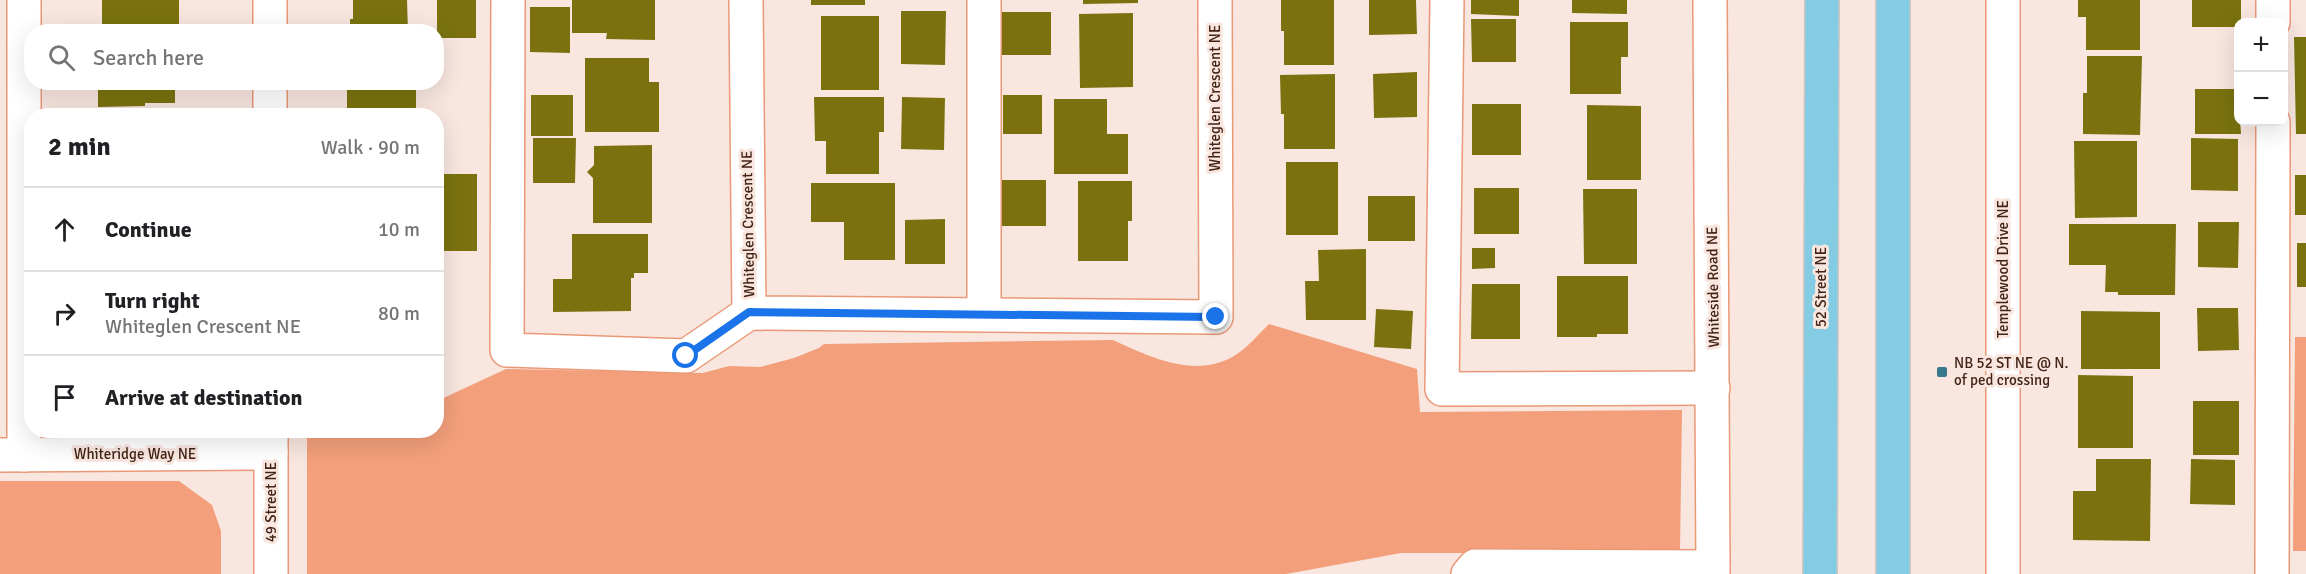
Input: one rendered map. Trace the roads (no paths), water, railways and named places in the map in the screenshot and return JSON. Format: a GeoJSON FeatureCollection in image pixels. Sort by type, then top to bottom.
{"type":"FeatureCollection","features":[{"type":"Feature","properties":{"kind":"main road","name":"52 Street NE"},"geometry":{"type":"LineString","coordinates":[[1820,574],[1822,0]]}},
{"type":"Feature","properties":{"kind":"main road"},"geometry":{"type":"LineString","coordinates":[[1893,0],[1893,574]]}},
{"type":"Feature","properties":{"kind":"street"},"geometry":{"type":"LineString","coordinates":[[12,455],[24,0]]}},
{"type":"Feature","properties":{"kind":"street"},"geometry":{"type":"LineString","coordinates":[[270,0],[270,24]]}},
{"type":"Feature","properties":{"kind":"street"},"geometry":{"type":"LineString","coordinates":[[508,0],[507,350],[686,356],[749,312]]}},
{"type":"Feature","properties":{"kind":"street","name":"Whiteglen Crescent NE"},"geometry":{"type":"LineString","coordinates":[[746,0],[749,312],[1216,317],[1215,0]]}},
{"type":"Feature","properties":{"kind":"street"},"geometry":{"type":"LineString","coordinates":[[984,0],[984,313]]}},
{"type":"Feature","properties":{"kind":"street"},"geometry":{"type":"LineString","coordinates":[[1447,0],[1442,389],[1713,388]]}},
{"type":"Feature","properties":{"kind":"street","name":"Whiteside Road NE"},"geometry":{"type":"LineString","coordinates":[[1710,0],[1713,571]]}},
{"type":"Feature","properties":{"kind":"street","name":"Templewood Drive NE"},"geometry":{"type":"LineString","coordinates":[[2002,574],[2003,0]]}},
{"type":"Feature","properties":{"kind":"street"},"geometry":{"type":"LineString","coordinates":[[2273,0],[2273,18]]}},
{"type":"Feature","properties":{"kind":"street"},"geometry":{"type":"LineString","coordinates":[[270,90],[270,108]]}},
{"type":"Feature","properties":{"kind":"street"},"geometry":{"type":"LineString","coordinates":[[2271,574],[2273,126]]}},
{"type":"Feature","properties":{"kind":"street","name":"Whiteridge Way NE"},"geometry":{"type":"LineString","coordinates":[[12,455],[271,442]]}},
{"type":"Feature","properties":{"kind":"street","name":"49 Street NE"},"geometry":{"type":"LineString","coordinates":[[271,442],[271,574]]}},
{"type":"Feature","properties":{"kind":"street"},"geometry":{"type":"LineString","coordinates":[[1468,574],[1475,566],[1713,571]]}},
{"type":"Feature","properties":{"kind":"place","name":"NB 52 ST NE @ N. of ped crossing"},"geometry":{"type":"Point","coordinates":[1942,372]}}]}
